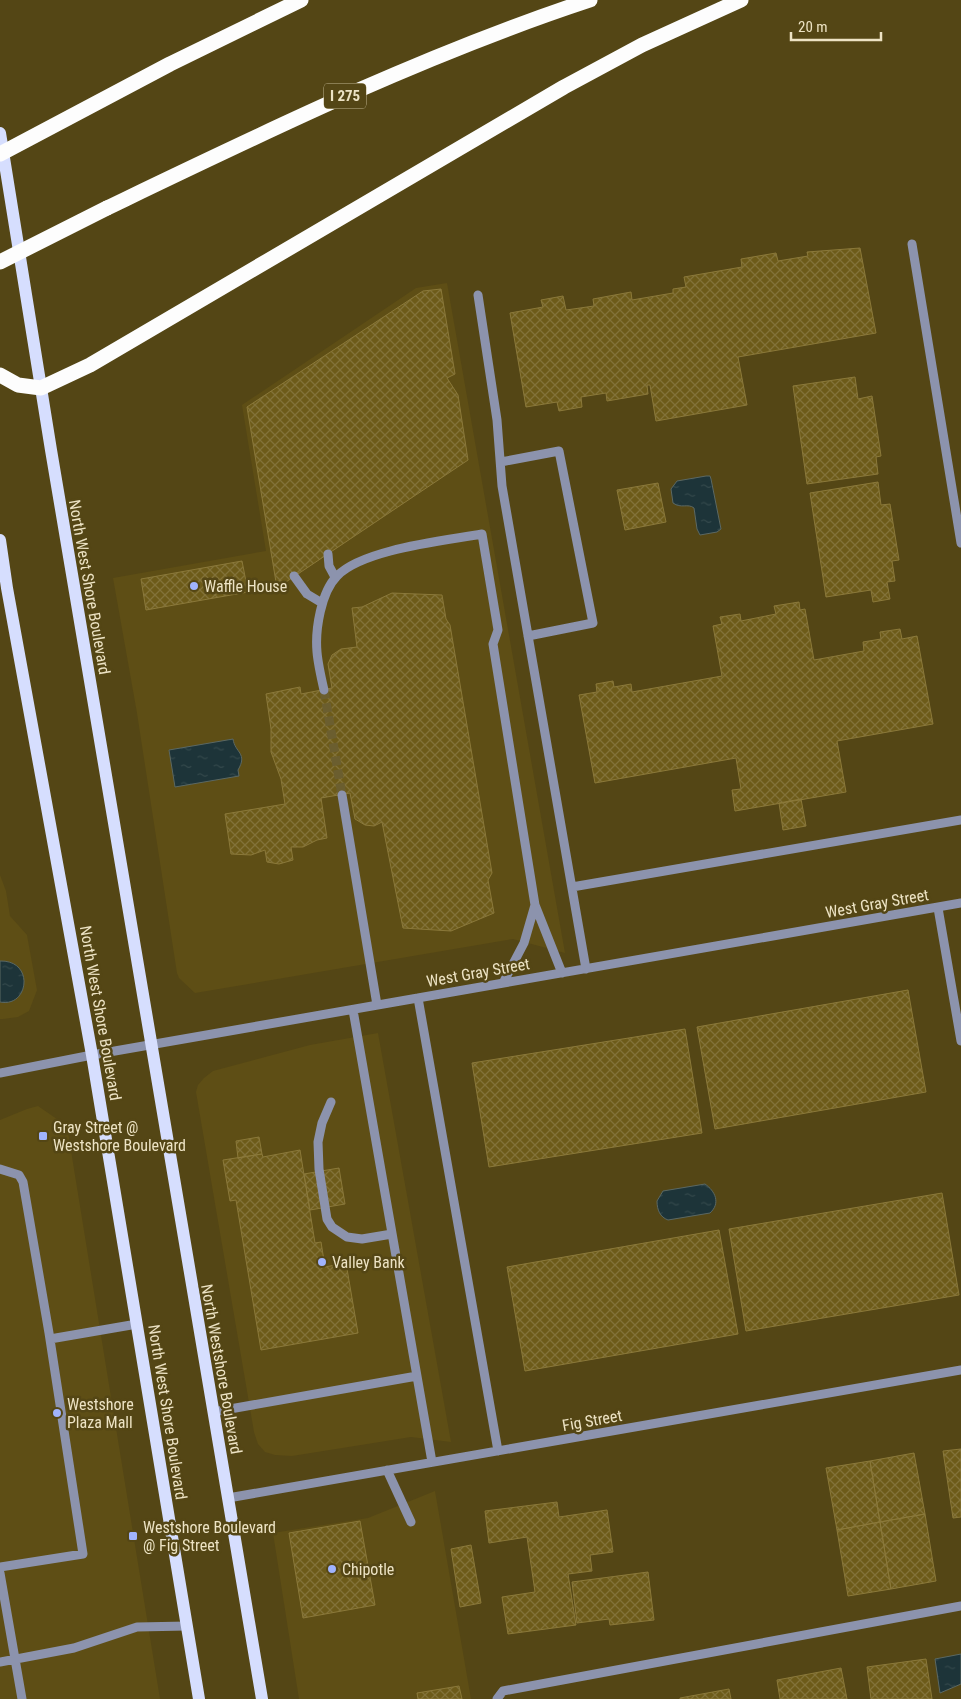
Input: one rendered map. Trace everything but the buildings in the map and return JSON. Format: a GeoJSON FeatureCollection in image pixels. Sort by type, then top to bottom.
{"type":"FeatureCollection","features":[{"type":"Feature","properties":{"kind":"highway"},"geometry":{"type":"LineString","coordinates":[[0,154],[170,64],[301,0]]}},
{"type":"Feature","properties":{"kind":"highway","name":"I 275"},"geometry":{"type":"LineString","coordinates":[[0,262],[107,208],[285,123],[411,67],[494,34],[590,0]]}},
{"type":"Feature","properties":{"kind":"highway"},"geometry":{"type":"LineString","coordinates":[[0,376],[18,385],[41,388],[90,365],[564,87],[642,46],[741,0]]}},
{"type":"Feature","properties":{"kind":"main road","name":"North West Shore Boulevard"},"geometry":{"type":"LineString","coordinates":[[0,133],[151,1045]]}},
{"type":"Feature","properties":{"kind":"main road","name":"North West Shore Boulevard"},"geometry":{"type":"LineString","coordinates":[[0,540],[7,588],[92,1055],[199,1699]]}},
{"type":"Feature","properties":{"kind":"main road","name":"North Westshore Boulevard"},"geometry":{"type":"LineString","coordinates":[[151,1045],[262,1699]]}},
{"type":"Feature","properties":{"kind":"street"},"geometry":{"type":"LineString","coordinates":[[912,244],[961,543]]}},
{"type":"Feature","properties":{"kind":"street"},"geometry":{"type":"LineString","coordinates":[[478,295],[498,420],[502,486],[586,969]]}},
{"type":"Feature","properties":{"kind":"street"},"geometry":{"type":"LineString","coordinates":[[501,462],[560,451],[593,623],[528,636]]}},
{"type":"Feature","properties":{"kind":"street"},"geometry":{"type":"LineString","coordinates":[[324,690],[317,651],[318,629],[322,603],[335,577],[354,563],[381,553],[482,534],[498,630],[493,644],[535,905],[562,973]]}},
{"type":"Feature","properties":{"kind":"street"},"geometry":{"type":"LineString","coordinates":[[328,554],[329,566],[335,577]]}},
{"type":"Feature","properties":{"kind":"street"},"geometry":{"type":"LineString","coordinates":[[294,576],[307,594],[322,603]]}},
{"type":"Feature","properties":{"kind":"street"},"geometry":{"type":"LineString","coordinates":[[342,795],[377,1005]]}},
{"type":"Feature","properties":{"kind":"street"},"geometry":{"type":"LineString","coordinates":[[572,887],[961,820]]}},
{"type":"Feature","properties":{"kind":"street","name":"West Gray Street"},"geometry":{"type":"LineString","coordinates":[[0,1073],[92,1055],[961,904]]}},
{"type":"Feature","properties":{"kind":"street"},"geometry":{"type":"LineString","coordinates":[[503,983],[524,943],[535,905]]}},
{"type":"Feature","properties":{"kind":"street"},"geometry":{"type":"LineString","coordinates":[[938,908],[961,1041]]}},
{"type":"Feature","properties":{"kind":"street"},"geometry":{"type":"LineString","coordinates":[[418,998],[498,1451]]}},
{"type":"Feature","properties":{"kind":"street"},"geometry":{"type":"LineString","coordinates":[[353,1010],[432,1462]]}},
{"type":"Feature","properties":{"kind":"street"},"geometry":{"type":"LineString","coordinates":[[331,1102],[322,1123],[318,1142],[319,1169],[327,1219],[332,1227],[347,1237],[362,1239],[392,1234]]}},
{"type":"Feature","properties":{"kind":"street"},"geometry":{"type":"LineString","coordinates":[[0,1169],[19,1175],[23,1182],[50,1339],[83,1554],[0,1567]]}},
{"type":"Feature","properties":{"kind":"street"},"geometry":{"type":"LineString","coordinates":[[50,1339],[137,1324]]}},
{"type":"Feature","properties":{"kind":"street","name":"Fig Street"},"geometry":{"type":"LineString","coordinates":[[228,1498],[961,1370]]}},
{"type":"Feature","properties":{"kind":"street"},"geometry":{"type":"LineString","coordinates":[[213,1412],[417,1376]]}},
{"type":"Feature","properties":{"kind":"street"},"geometry":{"type":"LineString","coordinates":[[387,1470],[411,1522]]}},
{"type":"Feature","properties":{"kind":"street"},"geometry":{"type":"LineString","coordinates":[[0,1573],[22,1699]]}},
{"type":"Feature","properties":{"kind":"street"},"geometry":{"type":"LineString","coordinates":[[497,1699],[503,1691],[961,1606]]}},
{"type":"Feature","properties":{"kind":"street"},"geometry":{"type":"LineString","coordinates":[[0,1662],[74,1648],[137,1627],[187,1626]]}},
{"type":"Feature","properties":{"kind":"shaded area"},"geometry":{"type":"Polygon","coordinates":[[[447,283],[565,953],[513,939],[195,993],[179,978],[177,973],[137,713],[113,578],[266,551],[242,405],[416,288],[447,283]]]}},
{"type":"Feature","properties":{"kind":"shaded area"},"geometry":{"type":"Polygon","coordinates":[[[0,875],[6,891],[10,916],[27,935],[37,990],[29,1011],[18,1017],[3,1019],[0,1019],[0,875]]]}},
{"type":"Feature","properties":{"kind":"shaded area","name":"Valley Bank"},"geometry":{"type":"Polygon","coordinates":[[[378,1033],[451,1442],[411,1437],[292,1456],[275,1455],[265,1452],[258,1444],[254,1432],[196,1092],[198,1085],[213,1071],[310,1045],[378,1033]]]}},
{"type":"Feature","properties":{"kind":"shaded area","name":"Westshore Plaza Mall"},"geometry":{"type":"Polygon","coordinates":[[[38,1106],[67,1126],[160,1699],[0,1699],[0,1120],[38,1106]]]}},
{"type":"Feature","properties":{"kind":"shaded area"},"geometry":{"type":"Polygon","coordinates":[[[435,1491],[471,1699],[299,1699],[273,1533],[368,1518],[435,1491]]]}},
{"type":"Feature","properties":{"kind":"water"},"geometry":{"type":"Polygon","coordinates":[[[710,476],[711,479],[721,529],[717,532],[700,535],[697,529],[694,508],[679,506],[673,503],[671,489],[677,481],[710,476]]]}},
{"type":"Feature","properties":{"kind":"water"},"geometry":{"type":"Polygon","coordinates":[[[233,739],[242,760],[238,770],[239,776],[175,787],[169,750],[233,739]]]}},
{"type":"Feature","properties":{"kind":"water"},"geometry":{"type":"Polygon","coordinates":[[[0,961],[11,963],[19,968],[23,975],[22,991],[17,998],[10,1002],[0,1002],[0,961]]]}},
{"type":"Feature","properties":{"kind":"water"},"geometry":{"type":"Polygon","coordinates":[[[705,1184],[712,1190],[716,1201],[710,1213],[668,1220],[661,1215],[658,1210],[657,1201],[663,1191],[705,1184]]]}},
{"type":"Feature","properties":{"kind":"water"},"geometry":{"type":"Polygon","coordinates":[[[961,1654],[961,1684],[940,1693],[935,1659],[961,1654]]]}},
{"type":"Feature","properties":{"kind":"tunnel"},"geometry":{"type":"LineString","coordinates":[[324,690],[342,795]]}},
{"type":"Feature","properties":{"kind":"place","name":"Waffle House"},"geometry":{"type":"Point","coordinates":[194,586]}},
{"type":"Feature","properties":{"kind":"place","name":"Gray Street @ Westshore Boulevard"},"geometry":{"type":"Point","coordinates":[43,1136]}},
{"type":"Feature","properties":{"kind":"place","name":"Valley Bank"},"geometry":{"type":"Point","coordinates":[322,1262]}},
{"type":"Feature","properties":{"kind":"place","name":"Westshore Plaza Mall"},"geometry":{"type":"Point","coordinates":[57,1413]}},
{"type":"Feature","properties":{"kind":"place","name":"Westshore Boulevard @ Fig Street"},"geometry":{"type":"Point","coordinates":[133,1536]}},
{"type":"Feature","properties":{"kind":"place","name":"Chipotle"},"geometry":{"type":"Point","coordinates":[332,1569]}}]}
